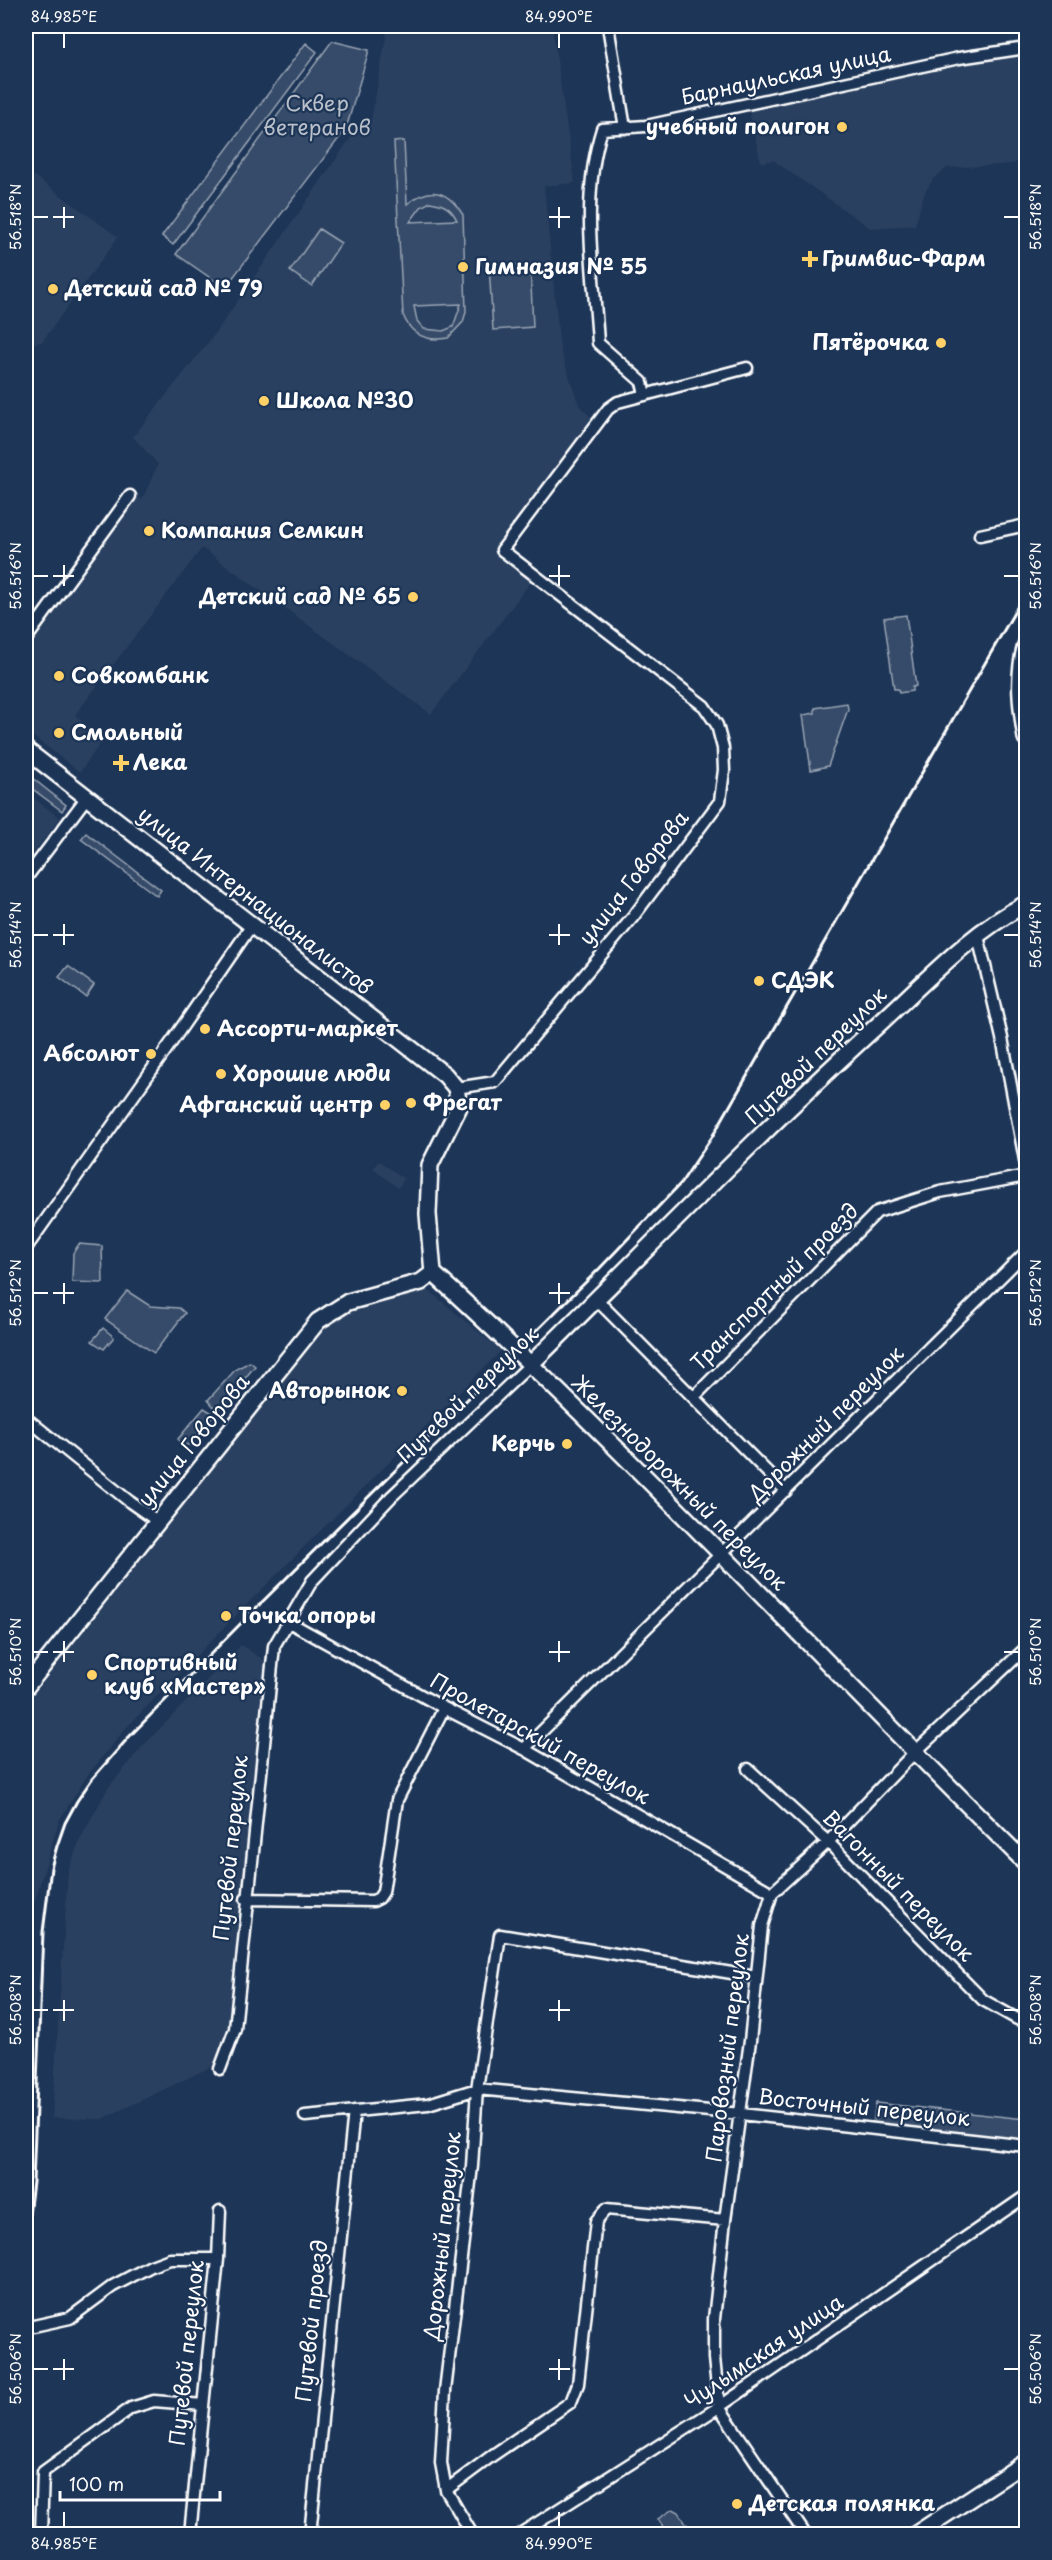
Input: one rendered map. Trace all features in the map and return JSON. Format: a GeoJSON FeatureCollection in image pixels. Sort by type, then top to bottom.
{"type":"FeatureCollection","features":[{"type":"Feature","properties":{"kind":"street"},"geometry":{"type":"LineString","coordinates":[[608,26],[625,128]]}},
{"type":"Feature","properties":{"kind":"street","name":"Барнаульская улица"},"geometry":{"type":"LineString","coordinates":[[645,395],[642,382],[598,343],[589,193],[595,152],[602,129],[645,126],[960,58],[1026,48]]}},
{"type":"Feature","properties":{"kind":"street"},"geometry":{"type":"LineString","coordinates":[[645,395],[747,368]]}},
{"type":"Feature","properties":{"kind":"street","name":"улица Говорова"},"geometry":{"type":"LineString","coordinates":[[456,1088],[495,1082],[633,917],[720,801],[724,770],[723,748],[717,725],[704,706],[502,550],[608,409],[618,402],[645,395]]}},
{"type":"Feature","properties":{"kind":"street"},"geometry":{"type":"LineString","coordinates":[[26,639],[130,496]]}},
{"type":"Feature","properties":{"kind":"street"},"geometry":{"type":"LineString","coordinates":[[980,535],[1026,525]]}},
{"type":"Feature","properties":{"kind":"street"},"geometry":{"type":"LineString","coordinates":[[1026,645],[1021,674],[1021,708],[1026,730]]}},
{"type":"Feature","properties":{"kind":"street","name":"улица Интернационалистов"},"geometry":{"type":"LineString","coordinates":[[26,750],[445,1076],[456,1088]]}},
{"type":"Feature","properties":{"kind":"street"},"geometry":{"type":"LineString","coordinates":[[26,878],[87,797]]}},
{"type":"Feature","properties":{"kind":"street","name":"Путевой переулок"},"geometry":{"type":"LineString","coordinates":[[220,2069],[235,2029],[246,1899],[274,1646],[312,1581],[392,1496],[532,1364],[826,1072],[978,936],[1010,912],[1026,904]]}},
{"type":"Feature","properties":{"kind":"street"},"geometry":{"type":"LineString","coordinates":[[26,1248],[174,1040],[252,925]]}},
{"type":"Feature","properties":{"kind":"street"},"geometry":{"type":"LineString","coordinates":[[978,936],[1002,1038],[1026,1165]]}},
{"type":"Feature","properties":{"kind":"street"},"geometry":{"type":"LineString","coordinates":[[433,1274],[429,1214],[430,1165],[459,1107],[456,1088]]}},
{"type":"Feature","properties":{"kind":"street","name":"Транспортный проезд"},"geometry":{"type":"LineString","coordinates":[[694,1397],[877,1212],[940,1192],[1026,1176]]}},
{"type":"Feature","properties":{"kind":"street","name":"Дорожный переулок"},"geometry":{"type":"LineString","coordinates":[[524,1749],[1026,1252]]}},
{"type":"Feature","properties":{"kind":"street","name":"улица Говорова"},"geometry":{"type":"LineString","coordinates":[[26,1687],[318,1321],[348,1302],[421,1281],[433,1274]]}},
{"type":"Feature","properties":{"kind":"street","name":"Железнодорожный переулок"},"geometry":{"type":"LineString","coordinates":[[433,1274],[532,1364],[914,1753],[1026,1863]]}},
{"type":"Feature","properties":{"kind":"street"},"geometry":{"type":"LineString","coordinates":[[597,1300],[786,1491]]}},
{"type":"Feature","properties":{"kind":"street"},"geometry":{"type":"LineString","coordinates":[[26,1418],[157,1521]]}},
{"type":"Feature","properties":{"kind":"street","name":"Пролетарский переулок"},"geometry":{"type":"LineString","coordinates":[[287,1621],[444,1708],[524,1749],[772,1893]]}},
{"type":"Feature","properties":{"kind":"street"},"geometry":{"type":"LineString","coordinates":[[772,1893],[828,1842],[914,1753],[1026,1648]]}},
{"type":"Feature","properties":{"kind":"street"},"geometry":{"type":"LineString","coordinates":[[246,1899],[373,1901],[379,1898],[383,1892],[397,1800],[444,1708]]}},
{"type":"Feature","properties":{"kind":"street","name":"Вагонный переулок"},"geometry":{"type":"LineString","coordinates":[[748,1769],[828,1842],[983,2000],[1017,2019],[1026,2020]]}},
{"type":"Feature","properties":{"kind":"street","name":"Паровозный переулок"},"geometry":{"type":"LineString","coordinates":[[772,1893],[762,1926],[741,2114],[725,2220],[714,2319],[714,2358],[719,2407],[805,2535]]}},
{"type":"Feature","properties":{"kind":"street","name":"Дорожный переулок"},"geometry":{"type":"LineString","coordinates":[[472,2535],[446,2490],[441,2463],[446,2391],[472,2166],[477,2089],[500,1935],[756,1977]]}},
{"type":"Feature","properties":{"kind":"street","name":"Восточный переулок"},"geometry":{"type":"LineString","coordinates":[[305,2116],[429,2104],[477,2089],[741,2114],[1026,2146]]}},
{"type":"Feature","properties":{"kind":"street","name":"Путевой проезд"},"geometry":{"type":"LineString","coordinates":[[310,2535],[354,2111]]}},
{"type":"Feature","properties":{"kind":"street","name":"Чулымская улица"},"geometry":{"type":"LineString","coordinates":[[519,2535],[719,2407],[1026,2196]]}},
{"type":"Feature","properties":{"kind":"street"},"geometry":{"type":"LineString","coordinates":[[446,2490],[571,2402],[578,2384],[596,2221],[606,2210],[725,2220]]}},
{"type":"Feature","properties":{"kind":"street","name":"Путевой переулок"},"geometry":{"type":"LineString","coordinates":[[190,2535],[218,2259],[220,2211]]}},
{"type":"Feature","properties":{"kind":"street"},"geometry":{"type":"LineString","coordinates":[[29,2327],[70,2318],[113,2286],[151,2266],[170,2259],[218,2259]]}},
{"type":"Feature","properties":{"kind":"street"},"geometry":{"type":"LineString","coordinates":[[41,2535],[43,2472],[131,2408],[154,2401],[203,2405]]}},
{"type":"Feature","properties":{"kind":"street"},"geometry":{"type":"LineString","coordinates":[[916,2535],[1026,2462]]}},
{"type":"Feature","properties":{"kind":"shaded area"},"geometry":{"type":"Polygon","coordinates":[[[388,26],[552,26],[575,183],[544,186],[560,349],[579,405],[591,417],[498,553],[533,579],[431,714],[202,548],[75,715],[103,740],[80,772],[26,731],[26,630],[127,488],[142,500],[158,464],[133,437],[214,335],[361,123],[371,121],[388,26]]]}},
{"type":"Feature","properties":{"kind":"shaded area"},"geometry":{"type":"Polygon","coordinates":[[[1026,53],[1026,156],[1013,164],[947,168],[933,179],[924,194],[915,225],[870,228],[773,160],[761,163],[749,111],[958,63],[1026,53]]]}},
{"type":"Feature","properties":{"kind":"shaded area","name":"Детский сад № 79"},"geometry":{"type":"Polygon","coordinates":[[[26,170],[118,237],[42,342],[26,344],[26,170]]]}},
{"type":"Feature","properties":{"kind":"shaded area"},"geometry":{"type":"Polygon","coordinates":[[[26,792],[60,818],[26,863],[26,792]]]}},
{"type":"Feature","properties":{"kind":"shaded area"},"geometry":{"type":"Polygon","coordinates":[[[379,1161],[404,1179],[398,1188],[373,1168],[379,1161]]]}},
{"type":"Feature","properties":{"kind":"shaded area"},"geometry":{"type":"Polygon","coordinates":[[[426,1288],[501,1351],[125,1729],[87,1776],[59,1821],[26,1930],[26,1705],[160,1534],[176,1507],[251,1419],[324,1325],[351,1308],[426,1288]]]}},
{"type":"Feature","properties":{"kind":"shaded area"},"geometry":{"type":"Polygon","coordinates":[[[241,1645],[268,1663],[231,2027],[215,2065],[102,2119],[52,2118],[68,1871],[80,1839],[108,1788],[141,1748],[241,1645]]]}},
{"type":"Feature","properties":{"kind":"green space","name":"Сквер ветеранов"},"geometry":{"type":"Polygon","coordinates":[[[332,41],[369,50],[346,129],[225,288],[176,254],[332,41]]]}},
{"type":"Feature","properties":{"kind":"green space"},"geometry":{"type":"Polygon","coordinates":[[[306,43],[317,52],[173,245],[162,236],[306,43]]]}},
{"type":"Feature","properties":{"kind":"green space"},"geometry":{"type":"Polygon","coordinates":[[[404,141],[407,204],[423,194],[438,193],[451,200],[463,215],[466,312],[463,322],[448,338],[433,339],[420,336],[410,328],[403,315],[394,142],[404,141]],[[430,202],[421,207],[410,222],[457,220],[446,207],[430,202]],[[461,304],[414,306],[417,321],[424,329],[443,331],[453,327],[461,304]]]}},
{"type":"Feature","properties":{"kind":"green space"},"geometry":{"type":"Polygon","coordinates":[[[319,229],[341,243],[312,286],[290,271],[319,229]]]}},
{"type":"Feature","properties":{"kind":"green space"},"geometry":{"type":"Polygon","coordinates":[[[530,264],[533,327],[493,330],[489,266],[530,264]]]}},
{"type":"Feature","properties":{"kind":"green space"},"geometry":{"type":"Polygon","coordinates":[[[906,615],[916,686],[912,687],[912,691],[899,693],[898,689],[894,689],[884,618],[906,615]]]}},
{"type":"Feature","properties":{"kind":"green space"},"geometry":{"type":"Polygon","coordinates":[[[847,703],[848,709],[828,766],[811,770],[803,715],[815,713],[815,708],[847,703]]]}},
{"type":"Feature","properties":{"kind":"green space"},"geometry":{"type":"Polygon","coordinates":[[[31,777],[66,805],[62,811],[26,784],[31,777]]]}},
{"type":"Feature","properties":{"kind":"green space"},"geometry":{"type":"Polygon","coordinates":[[[86,833],[161,890],[157,896],[81,839],[86,833]]]}},
{"type":"Feature","properties":{"kind":"green space"},"geometry":{"type":"Polygon","coordinates":[[[68,966],[94,985],[86,997],[59,977],[68,966]]]}},
{"type":"Feature","properties":{"kind":"green space"},"geometry":{"type":"Polygon","coordinates":[[[79,1244],[102,1246],[103,1283],[72,1282],[73,1253],[79,1244]]]}},
{"type":"Feature","properties":{"kind":"green space"},"geometry":{"type":"Polygon","coordinates":[[[127,1291],[150,1306],[179,1308],[185,1313],[154,1353],[105,1319],[127,1291]]]}},
{"type":"Feature","properties":{"kind":"green space"},"geometry":{"type":"Polygon","coordinates":[[[103,1328],[114,1337],[104,1349],[92,1341],[103,1328]]]}},
{"type":"Feature","properties":{"kind":"green space"},"geometry":{"type":"Polygon","coordinates":[[[250,1362],[255,1366],[220,1408],[215,1408],[208,1400],[236,1369],[250,1362]]]}},
{"type":"Feature","properties":{"kind":"green space"},"geometry":{"type":"Polygon","coordinates":[[[204,1408],[214,1414],[200,1435],[189,1445],[180,1444],[178,1439],[204,1408]]]}},
{"type":"Feature","properties":{"kind":"green space"},"geometry":{"type":"Polygon","coordinates":[[[876,2103],[1026,2119],[1026,2140],[873,2123],[876,2103]]]}},
{"type":"Feature","properties":{"kind":"green space"},"geometry":{"type":"Polygon","coordinates":[[[673,2509],[679,2512],[693,2534],[668,2534],[658,2519],[673,2509]]]}},
{"type":"Feature","properties":{"kind":"railway"},"geometry":{"type":"LineString","coordinates":[[26,2238],[33,2182],[43,1932],[51,1868],[65,1823],[77,1801],[92,1779],[129,1737],[600,1268],[681,1183],[712,1137],[1026,592]]}},
{"type":"Feature","properties":{"kind":"place","name":"учебный полигон"},"geometry":{"type":"Point","coordinates":[842,127]}},
{"type":"Feature","properties":{"kind":"place","name":"Гримвис-Фарм"},"geometry":{"type":"Point","coordinates":[810,259]}},
{"type":"Feature","properties":{"kind":"place","name":"Гимназия № 55"},"geometry":{"type":"Point","coordinates":[463,267]}},
{"type":"Feature","properties":{"kind":"place","name":"Детский сад № 79"},"geometry":{"type":"Point","coordinates":[53,289]}},
{"type":"Feature","properties":{"kind":"place","name":"Пятёрочка"},"geometry":{"type":"Point","coordinates":[941,343]}},
{"type":"Feature","properties":{"kind":"place","name":"Школа №30"},"geometry":{"type":"Point","coordinates":[264,401]}},
{"type":"Feature","properties":{"kind":"place","name":"Компания Семкин"},"geometry":{"type":"Point","coordinates":[149,531]}},
{"type":"Feature","properties":{"kind":"place","name":"Детский сад № 65"},"geometry":{"type":"Point","coordinates":[413,597]}},
{"type":"Feature","properties":{"kind":"place","name":"Совкомбанк"},"geometry":{"type":"Point","coordinates":[59,676]}},
{"type":"Feature","properties":{"kind":"place","name":"Смольный"},"geometry":{"type":"Point","coordinates":[59,733]}},
{"type":"Feature","properties":{"kind":"place","name":"Лека"},"geometry":{"type":"Point","coordinates":[121,763]}},
{"type":"Feature","properties":{"kind":"place","name":"СДЭК"},"geometry":{"type":"Point","coordinates":[759,981]}},
{"type":"Feature","properties":{"kind":"place","name":"Ассорти-маркет"},"geometry":{"type":"Point","coordinates":[205,1029]}},
{"type":"Feature","properties":{"kind":"place","name":"Абсолют"},"geometry":{"type":"Point","coordinates":[151,1054]}},
{"type":"Feature","properties":{"kind":"place","name":"Хорошие люди"},"geometry":{"type":"Point","coordinates":[221,1074]}},
{"type":"Feature","properties":{"kind":"place","name":"Фрегат"},"geometry":{"type":"Point","coordinates":[411,1103]}},
{"type":"Feature","properties":{"kind":"place","name":"Афганский центр"},"geometry":{"type":"Point","coordinates":[385,1105]}},
{"type":"Feature","properties":{"kind":"place","name":"Авторынок"},"geometry":{"type":"Point","coordinates":[402,1391]}},
{"type":"Feature","properties":{"kind":"place","name":"Керчь"},"geometry":{"type":"Point","coordinates":[567,1444]}},
{"type":"Feature","properties":{"kind":"place","name":"Точка опоры"},"geometry":{"type":"Point","coordinates":[226,1616]}},
{"type":"Feature","properties":{"kind":"place","name":"Спортивный клуб «Мастер»"},"geometry":{"type":"Point","coordinates":[92,1675]}},
{"type":"Feature","properties":{"kind":"place","name":"Детская полянка"},"geometry":{"type":"Point","coordinates":[737,2504]}}]}
